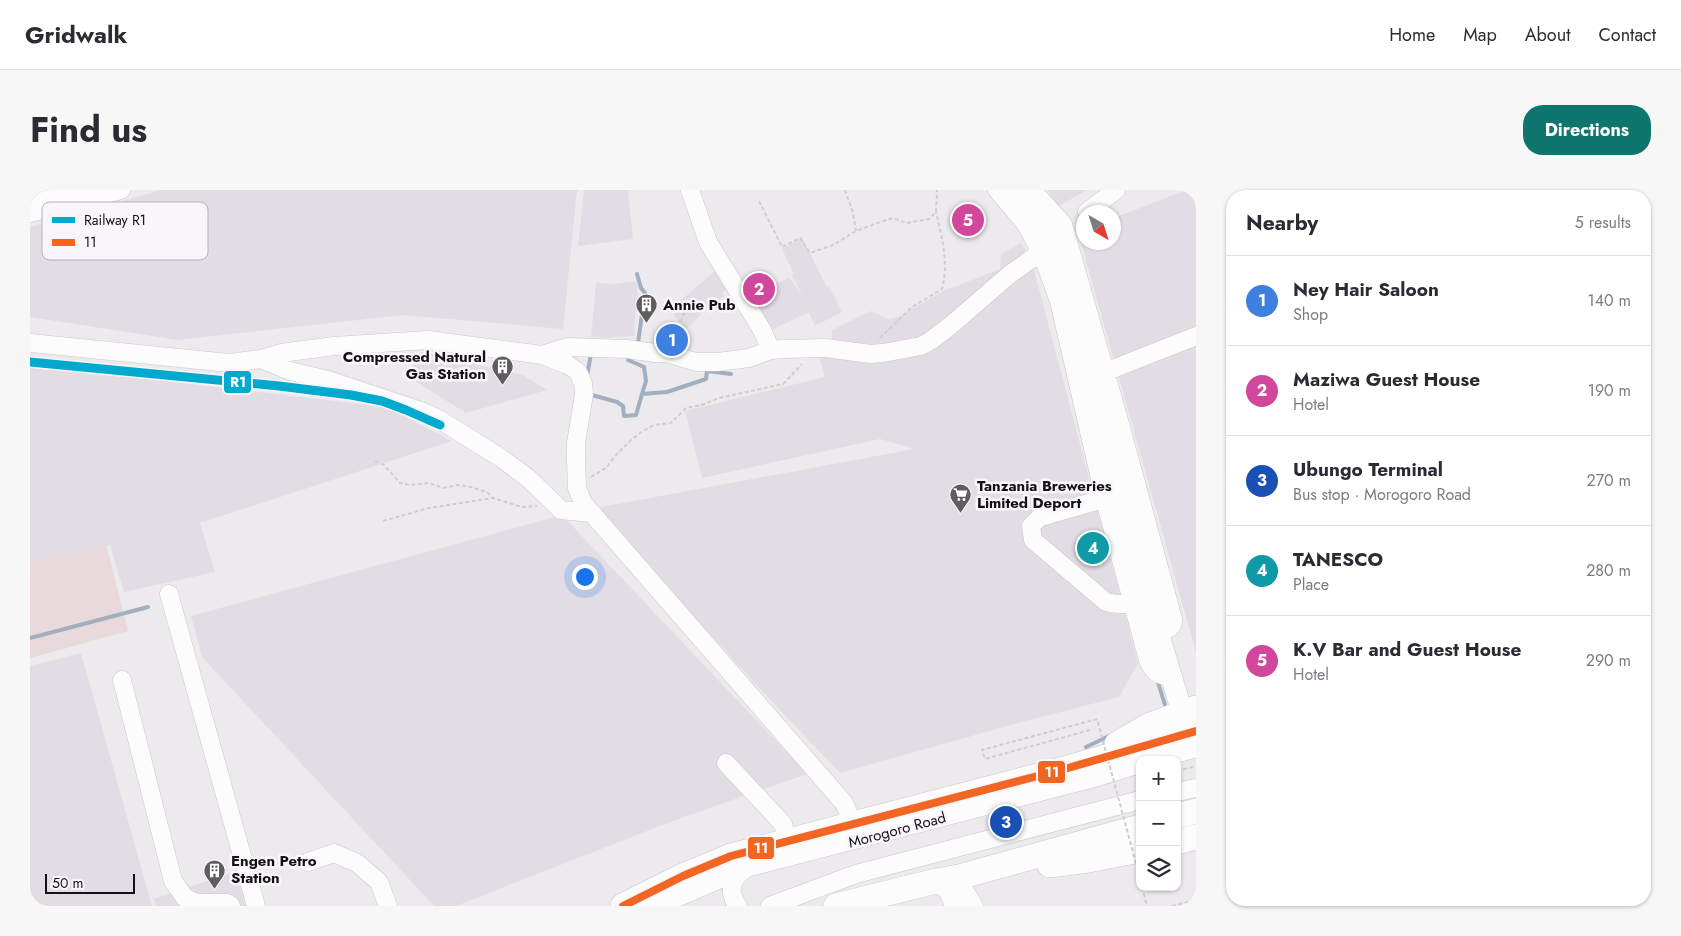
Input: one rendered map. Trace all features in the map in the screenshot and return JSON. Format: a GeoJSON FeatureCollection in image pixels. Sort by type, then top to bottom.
{"type":"FeatureCollection","features":[{"type":"Feature","properties":{"kind":"highway","name":"Morogoro Road"},"geometry":{"type":"LineString","coordinates":[[623,906],[683,876],[730,856],[1061,770],[1116,745],[1148,726],[1191,717]]}},
{"type":"Feature","properties":{"kind":"highway"},"geometry":{"type":"LineString","coordinates":[[1181,815],[1196,811]]}},
{"type":"Feature","properties":{"kind":"highway"},"geometry":{"type":"LineString","coordinates":[[852,904],[1136,829]]}},
{"type":"Feature","properties":{"kind":"highway"},"geometry":{"type":"LineString","coordinates":[[1181,841],[1196,837]]}},
{"type":"Feature","properties":{"kind":"highway"},"geometry":{"type":"LineString","coordinates":[[950,878],[1088,860],[1136,851]]}},
{"type":"Feature","properties":{"kind":"main road"},"geometry":{"type":"LineString","coordinates":[[30,202],[77,190]]}},
{"type":"Feature","properties":{"kind":"main road"},"geometry":{"type":"LineString","coordinates":[[1019,190],[1039,218],[1061,263],[1114,497],[1141,601],[1158,632],[1172,677],[1191,717]]}},
{"type":"Feature","properties":{"kind":"street"},"geometry":{"type":"LineString","coordinates":[[30,191],[36,190]]}},
{"type":"Feature","properties":{"kind":"street"},"geometry":{"type":"LineString","coordinates":[[75,202],[120,190]]}},
{"type":"Feature","properties":{"kind":"street"},"geometry":{"type":"LineString","coordinates":[[690,190],[708,242],[762,330],[771,350]]}},
{"type":"Feature","properties":{"kind":"street"},"geometry":{"type":"LineString","coordinates":[[996,190],[1024,223],[1041,252],[1058,301],[1114,497],[1040,517],[1031,526],[1033,540],[1106,602],[1121,606],[1141,601],[1152,670],[1172,677]]}},
{"type":"Feature","properties":{"kind":"street"},"geometry":{"type":"LineString","coordinates":[[1032,190],[1063,224],[1065,230],[1173,619],[1173,624],[1170,628],[1158,632]]}},
{"type":"Feature","properties":{"kind":"street"},"geometry":{"type":"LineString","coordinates":[[1096,205],[1116,190]]}},
{"type":"Feature","properties":{"kind":"street"},"geometry":{"type":"LineString","coordinates":[[1065,230],[1076,222]]}},
{"type":"Feature","properties":{"kind":"street"},"geometry":{"type":"LineString","coordinates":[[542,355],[567,347],[626,349],[680,356],[696,362],[718,362],[749,358],[771,350],[826,348],[882,354],[920,346],[930,341],[1009,275],[1041,252]]}},
{"type":"Feature","properties":{"kind":"street"},"geometry":{"type":"LineString","coordinates":[[1105,372],[1196,336]]}},
{"type":"Feature","properties":{"kind":"street"},"geometry":{"type":"LineString","coordinates":[[30,343],[228,363],[334,346],[428,340],[542,355],[568,365],[578,372],[583,383],[584,394],[576,443],[576,479],[579,496],[591,513],[844,803],[854,825]]}},
{"type":"Feature","properties":{"kind":"street"},"geometry":{"type":"LineString","coordinates":[[261,359],[290,371],[328,380],[421,411],[440,420],[501,458],[528,478],[561,510],[591,513]]}},
{"type":"Feature","properties":{"kind":"street"},"geometry":{"type":"LineString","coordinates":[[169,594],[256,906]]}},
{"type":"Feature","properties":{"kind":"street"},"geometry":{"type":"LineString","coordinates":[[122,680],[173,880],[185,898],[196,903],[227,903],[231,906]]}},
{"type":"Feature","properties":{"kind":"street"},"geometry":{"type":"LineString","coordinates":[[1169,756],[1196,748]]}},
{"type":"Feature","properties":{"kind":"street"},"geometry":{"type":"LineString","coordinates":[[726,763],[783,824],[788,841]]}},
{"type":"Feature","properties":{"kind":"street","name":"Morogoro Road"},"geometry":{"type":"LineString","coordinates":[[658,906],[746,868],[1136,765]]}},
{"type":"Feature","properties":{"kind":"street"},"geometry":{"type":"LineString","coordinates":[[1181,791],[1196,788]]}},
{"type":"Feature","properties":{"kind":"street","name":"Morogoro Road"},"geometry":{"type":"LineString","coordinates":[[770,906],[856,874],[1136,801]]}},
{"type":"Feature","properties":{"kind":"street"},"geometry":{"type":"LineString","coordinates":[[308,862],[334,853],[357,863],[379,882],[388,906]]}},
{"type":"Feature","properties":{"kind":"street"},"geometry":{"type":"LineString","coordinates":[[738,906],[733,899],[732,885],[735,878],[746,868]]}},
{"type":"Feature","properties":{"kind":"street"},"geometry":{"type":"LineString","coordinates":[[950,878],[948,891],[954,906]]}},
{"type":"Feature","properties":{"kind":"street"},"geometry":{"type":"LineString","coordinates":[[950,878],[974,906]]}},
{"type":"Feature","properties":{"kind":"path"},"geometry":{"type":"LineString","coordinates":[[845,190],[853,213],[856,232]]}},
{"type":"Feature","properties":{"kind":"path"},"geometry":{"type":"LineString","coordinates":[[870,354],[882,336],[912,307],[942,290],[945,266],[936,212],[937,190]]}},
{"type":"Feature","properties":{"kind":"path"},"geometry":{"type":"LineString","coordinates":[[759,200],[783,247],[800,238],[810,253],[844,240],[856,232],[886,220],[893,218],[906,223],[929,219],[936,212]]}},
{"type":"Feature","properties":{"kind":"path"},"geometry":{"type":"LineString","coordinates":[[680,356],[679,331],[682,316],[688,309]]}},
{"type":"Feature","properties":{"kind":"path"},"geometry":{"type":"LineString","coordinates":[[576,479],[582,480],[600,472],[632,439],[654,425],[671,422],[686,408],[719,398],[783,384],[818,348]]}},
{"type":"Feature","properties":{"kind":"path"},"geometry":{"type":"LineString","coordinates":[[375,461],[384,465],[400,483],[410,485],[429,483],[443,488],[458,485],[467,486],[488,492],[493,498]]}},
{"type":"Feature","properties":{"kind":"path"},"geometry":{"type":"LineString","coordinates":[[383,521],[429,508],[493,498],[522,507],[533,507],[553,502]]}},
{"type":"Feature","properties":{"kind":"path"},"geometry":{"type":"LineString","coordinates":[[1090,730],[985,758],[982,750],[1098,719],[1136,863]]}},
{"type":"Feature","properties":{"kind":"path"},"geometry":{"type":"LineString","coordinates":[[1181,770],[1196,766]]}},
{"type":"Feature","properties":{"kind":"path"},"geometry":{"type":"LineString","coordinates":[[1143,891],[1147,906]]}},
{"type":"Feature","properties":{"kind":"path"},"geometry":{"type":"LineString","coordinates":[[1172,906],[1196,900]]}},
{"type":"Feature","properties":{"kind":"shaded area"},"geometry":{"type":"Polygon","coordinates":[[[162,190],[577,190],[563,329],[403,315],[178,340],[30,317],[30,227],[42,224],[42,260],[208,260],[208,202],[119,202],[162,190]]]}},
{"type":"Feature","properties":{"kind":"shaded area"},"geometry":{"type":"Polygon","coordinates":[[[584,190],[632,190],[628,191],[633,239],[578,246],[584,190]]]}},
{"type":"Feature","properties":{"kind":"shaded area"},"geometry":{"type":"Polygon","coordinates":[[[1047,190],[1087,190],[1059,206],[1047,190]]]}},
{"type":"Feature","properties":{"kind":"shaded area"},"geometry":{"type":"Polygon","coordinates":[[[1186,190],[1196,190],[1196,652],[1083,250],[1121,250],[1121,215],[1186,190]]]}},
{"type":"Feature","properties":{"kind":"shaded area"},"geometry":{"type":"Polygon","coordinates":[[[802,237],[842,312],[815,326],[809,313],[805,314],[767,332],[749,298],[774,282],[776,285],[789,277],[803,297],[782,249],[802,237]]]}},
{"type":"Feature","properties":{"kind":"shaded area"},"geometry":{"type":"Polygon","coordinates":[[[1021,243],[1031,259],[1138,663],[1119,697],[840,773],[760,689],[596,508],[914,449],[880,439],[702,478],[685,411],[825,377],[815,343],[832,340],[832,330],[871,311],[888,319],[898,317],[941,292],[1000,269],[1001,254],[1021,243]]]}},
{"type":"Feature","properties":{"kind":"shaded area"},"geometry":{"type":"Polygon","coordinates":[[[716,270],[730,286],[722,293],[724,296],[701,313],[686,329],[674,316],[679,302],[716,270]]]}},
{"type":"Feature","properties":{"kind":"shaded area"},"geometry":{"type":"Polygon","coordinates":[[[637,282],[638,300],[634,336],[613,338],[591,337],[596,283],[637,282]]]}},
{"type":"Feature","properties":{"kind":"shaded area","name":"Compressed Natural Gas Station"},"geometry":{"type":"Polygon","coordinates":[[[421,352],[523,375],[547,390],[466,413],[407,376],[421,352]]]}},
{"type":"Feature","properties":{"kind":"shaded area"},"geometry":{"type":"Polygon","coordinates":[[[30,365],[369,405],[397,413],[452,441],[200,523],[215,572],[124,592],[110,545],[30,563],[30,365]]]}},
{"type":"Feature","properties":{"kind":"shaded area"},"geometry":{"type":"Polygon","coordinates":[[[562,515],[807,774],[670,822],[456,906],[434,906],[202,657],[191,616],[562,515]]]}},
{"type":"Feature","properties":{"kind":"shaded area"},"geometry":{"type":"Polygon","coordinates":[[[106,544],[128,631],[30,658],[30,562],[106,544]]]}},
{"type":"Feature","properties":{"kind":"shaded area"},"geometry":{"type":"Polygon","coordinates":[[[81,653],[152,906],[30,906],[30,666],[81,653]]]}},
{"type":"Feature","properties":{"kind":"shaded area","name":"Engen Petro Station"},"geometry":{"type":"Polygon","coordinates":[[[239,870],[250,906],[156,906],[154,899],[239,870]]]}},
{"type":"Feature","properties":{"kind":"waterway"},"geometry":{"type":"LineString","coordinates":[[637,274],[641,288],[645,293],[638,343]]}},
{"type":"Feature","properties":{"kind":"waterway"},"geometry":{"type":"LineString","coordinates":[[587,376],[591,354]]}},
{"type":"Feature","properties":{"kind":"waterway"},"geometry":{"type":"LineString","coordinates":[[631,356],[628,360],[644,367],[646,381],[642,394],[667,392],[706,379],[707,371],[731,374]]}},
{"type":"Feature","properties":{"kind":"waterway"},"geometry":{"type":"LineString","coordinates":[[590,392],[592,395],[617,402],[623,406],[624,416],[636,415],[642,394]]}},
{"type":"Feature","properties":{"kind":"waterway"},"geometry":{"type":"LineString","coordinates":[[30,638],[148,607]]}},
{"type":"Feature","properties":{"kind":"waterway"},"geometry":{"type":"LineString","coordinates":[[1157,679],[1165,705]]}},
{"type":"Feature","properties":{"kind":"waterway"},"geometry":{"type":"LineString","coordinates":[[1086,747],[1111,735]]}},
{"type":"Feature","properties":{"kind":"rail line","name":"R1"},"geometry":{"type":"LineString","coordinates":[[30,362],[279,386],[351,395],[382,401],[440,425]]}},
{"type":"Feature","properties":{"kind":"transit line","name":"11"},"geometry":{"type":"LineString","coordinates":[[623,906],[683,876],[731,856],[1061,770],[1196,731]]}},
{"type":"Feature","properties":{"kind":"place","name":"K.V Bar and Guest House"},"geometry":{"type":"Point","coordinates":[968,220]}},
{"type":"Feature","properties":{"kind":"place","name":"Maziwa Guest House"},"geometry":{"type":"Point","coordinates":[759,289]}},
{"type":"Feature","properties":{"kind":"place","name":"Annie Pub"},"geometry":{"type":"Point","coordinates":[647,324]}},
{"type":"Feature","properties":{"kind":"place","name":"Ney Hair Saloon"},"geometry":{"type":"Point","coordinates":[672,340]}},
{"type":"Feature","properties":{"kind":"place","name":"Compressed Natural Gas Station"},"geometry":{"type":"Point","coordinates":[502,385]}},
{"type":"Feature","properties":{"kind":"place","name":"Tanzania Breweries Limited Deport"},"geometry":{"type":"Point","coordinates":[961,514]}},
{"type":"Feature","properties":{"kind":"place","name":"TANESCO"},"geometry":{"type":"Point","coordinates":[1093,548]}},
{"type":"Feature","properties":{"kind":"place","name":"Ubungo Terminal"},"geometry":{"type":"Point","coordinates":[1006,822]}},
{"type":"Feature","properties":{"kind":"place","name":"Engen Petro Station"},"geometry":{"type":"Point","coordinates":[215,889]}}]}
